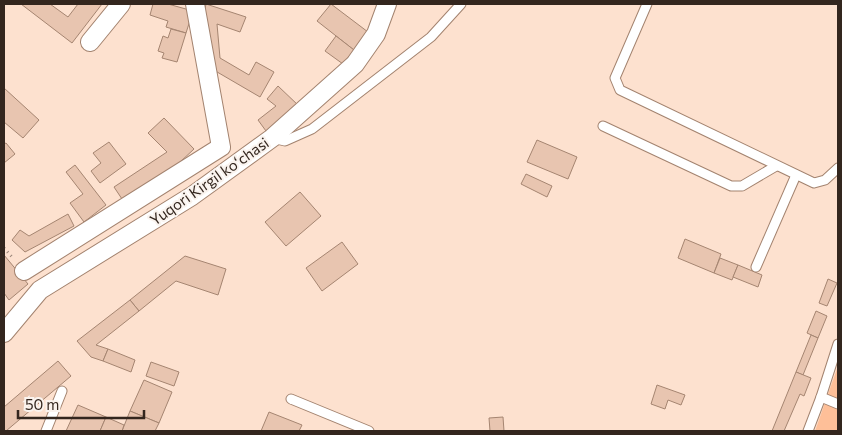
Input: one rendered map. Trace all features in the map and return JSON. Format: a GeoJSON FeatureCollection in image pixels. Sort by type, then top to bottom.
{"type":"FeatureCollection","features":[{"type":"Feature","properties":{"kind":"street"},"geometry":{"type":"LineString","coordinates":[[90,42],[121,4]]}},
{"type":"Feature","properties":{"kind":"street"},"geometry":{"type":"LineString","coordinates":[[24,271],[221,147],[195,4]]}},
{"type":"Feature","properties":{"kind":"street","name":"Yuqori Kirgil koʻchasi"},"geometry":{"type":"LineString","coordinates":[[4,333],[40,290],[192,196],[272,138],[355,64],[376,34],[387,4]]}},
{"type":"Feature","properties":{"kind":"lane"},"geometry":{"type":"LineString","coordinates":[[272,138],[286,141],[312,129],[431,37],[461,4]]}},
{"type":"Feature","properties":{"kind":"lane"},"geometry":{"type":"LineString","coordinates":[[647,4],[615,78],[620,90],[814,183],[825,180],[838,168]]}},
{"type":"Feature","properties":{"kind":"lane"},"geometry":{"type":"LineString","coordinates":[[604,126],[731,186],[742,186],[776,166]]}},
{"type":"Feature","properties":{"kind":"lane"},"geometry":{"type":"LineString","coordinates":[[756,266],[796,175]]}},
{"type":"Feature","properties":{"kind":"lane"},"geometry":{"type":"LineString","coordinates":[[808,431],[838,344]]}},
{"type":"Feature","properties":{"kind":"lane"},"geometry":{"type":"LineString","coordinates":[[46,431],[62,391]]}},
{"type":"Feature","properties":{"kind":"lane"},"geometry":{"type":"LineString","coordinates":[[821,397],[838,404]]}},
{"type":"Feature","properties":{"kind":"lane"},"geometry":{"type":"LineString","coordinates":[[291,398],[369,431]]}},
{"type":"Feature","properties":{"kind":"shaded area"},"geometry":{"type":"Polygon","coordinates":[[[838,366],[838,431],[815,431],[838,366]]]}},
{"type":"Feature","properties":{"kind":"building"},"geometry":{"type":"Polygon","coordinates":[[[21,4],[50,4],[68,17],[78,4],[102,4],[72,43],[21,4]]]}},
{"type":"Feature","properties":{"kind":"building"},"geometry":{"type":"Polygon","coordinates":[[[153,4],[168,4],[193,11],[186,33],[166,27],[168,21],[150,15],[153,4]]]}},
{"type":"Feature","properties":{"kind":"building"},"geometry":{"type":"Polygon","coordinates":[[[206,4],[246,17],[240,32],[217,24],[220,58],[249,75],[256,62],[274,72],[260,97],[212,69],[203,19],[206,4]]]}},
{"type":"Feature","properties":{"kind":"building"},"geometry":{"type":"Polygon","coordinates":[[[331,4],[368,32],[354,50],[317,21],[331,4]]]}},
{"type":"Feature","properties":{"kind":"building"},"geometry":{"type":"Polygon","coordinates":[[[171,29],[186,33],[177,62],[162,58],[164,53],[158,51],[163,36],[168,38],[171,29]]]}},
{"type":"Feature","properties":{"kind":"building"},"geometry":{"type":"Polygon","coordinates":[[[336,36],[354,50],[343,64],[325,51],[336,36]]]}},
{"type":"Feature","properties":{"kind":"building"},"geometry":{"type":"Polygon","coordinates":[[[278,86],[299,106],[266,131],[258,120],[276,106],[267,99],[278,86]]]}},
{"type":"Feature","properties":{"kind":"building"},"geometry":{"type":"Polygon","coordinates":[[[4,88],[39,120],[23,138],[4,122],[4,88]]]}},
{"type":"Feature","properties":{"kind":"building"},"geometry":{"type":"Polygon","coordinates":[[[164,118],[194,149],[179,163],[122,199],[114,187],[167,152],[148,133],[164,118]]]}},
{"type":"Feature","properties":{"kind":"building"},"geometry":{"type":"Polygon","coordinates":[[[537,140],[577,157],[568,179],[527,162],[537,140]]]}},
{"type":"Feature","properties":{"kind":"building"},"geometry":{"type":"Polygon","coordinates":[[[109,142],[126,164],[100,183],[91,171],[101,163],[93,153],[109,142]]]}},
{"type":"Feature","properties":{"kind":"building"},"geometry":{"type":"Polygon","coordinates":[[[6,143],[15,154],[4,163],[4,144],[6,143]]]}},
{"type":"Feature","properties":{"kind":"building"},"geometry":{"type":"Polygon","coordinates":[[[75,165],[106,205],[84,222],[70,203],[83,194],[66,172],[75,165]]]}},
{"type":"Feature","properties":{"kind":"building"},"geometry":{"type":"Polygon","coordinates":[[[526,174],[552,186],[547,197],[521,184],[526,174]]]}},
{"type":"Feature","properties":{"kind":"building"},"geometry":{"type":"Polygon","coordinates":[[[300,192],[321,216],[286,246],[265,222],[300,192]]]}},
{"type":"Feature","properties":{"kind":"building"},"geometry":{"type":"Polygon","coordinates":[[[68,214],[74,226],[25,252],[12,240],[20,230],[29,236],[68,214]]]}},
{"type":"Feature","properties":{"kind":"building"},"geometry":{"type":"Polygon","coordinates":[[[685,239],[721,254],[714,273],[678,258],[685,239]]]}},
{"type":"Feature","properties":{"kind":"building"},"geometry":{"type":"Polygon","coordinates":[[[342,242],[358,264],[322,291],[306,268],[342,242]]]}},
{"type":"Feature","properties":{"kind":"building"},"geometry":{"type":"Polygon","coordinates":[[[4,255],[28,284],[9,300],[4,293],[4,255]]]}},
{"type":"Feature","properties":{"kind":"building"},"geometry":{"type":"Polygon","coordinates":[[[185,256],[226,269],[218,295],[176,281],[139,311],[130,300],[185,256]]]}},
{"type":"Feature","properties":{"kind":"building"},"geometry":{"type":"Polygon","coordinates":[[[720,258],[738,265],[732,280],[714,273],[720,258]]]}},
{"type":"Feature","properties":{"kind":"building"},"geometry":{"type":"Polygon","coordinates":[[[738,265],[762,275],[758,287],[733,277],[738,265]]]}},
{"type":"Feature","properties":{"kind":"building"},"geometry":{"type":"Polygon","coordinates":[[[828,279],[837,283],[827,306],[819,303],[828,279]]]}},
{"type":"Feature","properties":{"kind":"building"},"geometry":{"type":"Polygon","coordinates":[[[130,300],[139,311],[96,345],[108,349],[103,361],[91,357],[77,341],[130,300]]]}},
{"type":"Feature","properties":{"kind":"building"},"geometry":{"type":"Polygon","coordinates":[[[816,311],[827,316],[818,338],[807,333],[816,311]]]}},
{"type":"Feature","properties":{"kind":"building"},"geometry":{"type":"Polygon","coordinates":[[[811,335],[818,338],[803,375],[796,372],[811,335]]]}},
{"type":"Feature","properties":{"kind":"building"},"geometry":{"type":"Polygon","coordinates":[[[108,349],[135,360],[131,372],[103,361],[108,349]]]}},
{"type":"Feature","properties":{"kind":"building"},"geometry":{"type":"Polygon","coordinates":[[[58,361],[71,376],[4,431],[4,407],[58,361]]]}},
{"type":"Feature","properties":{"kind":"building"},"geometry":{"type":"Polygon","coordinates":[[[151,362],[179,372],[174,386],[146,376],[151,362]]]}},
{"type":"Feature","properties":{"kind":"building"},"geometry":{"type":"Polygon","coordinates":[[[796,372],[811,378],[804,396],[800,394],[784,431],[772,431],[796,372]]]}},
{"type":"Feature","properties":{"kind":"building"},"geometry":{"type":"Polygon","coordinates":[[[144,380],[172,392],[159,423],[130,411],[144,380]]]}},
{"type":"Feature","properties":{"kind":"building"},"geometry":{"type":"Polygon","coordinates":[[[657,385],[685,395],[681,405],[668,400],[665,409],[651,404],[657,385]]]}},
{"type":"Feature","properties":{"kind":"building"},"geometry":{"type":"Polygon","coordinates":[[[78,405],[106,417],[100,431],[66,431],[78,405]]]}},
{"type":"Feature","properties":{"kind":"building"},"geometry":{"type":"Polygon","coordinates":[[[130,411],[159,423],[155,431],[122,431],[130,411]]]}},
{"type":"Feature","properties":{"kind":"building"},"geometry":{"type":"Polygon","coordinates":[[[269,412],[302,425],[299,431],[261,431],[269,412]]]}},
{"type":"Feature","properties":{"kind":"building"},"geometry":{"type":"Polygon","coordinates":[[[106,417],[124,425],[122,431],[100,431],[106,417]]]}},
{"type":"Feature","properties":{"kind":"building"},"geometry":{"type":"Polygon","coordinates":[[[503,417],[504,431],[490,431],[489,418],[503,417]]]}}]}
